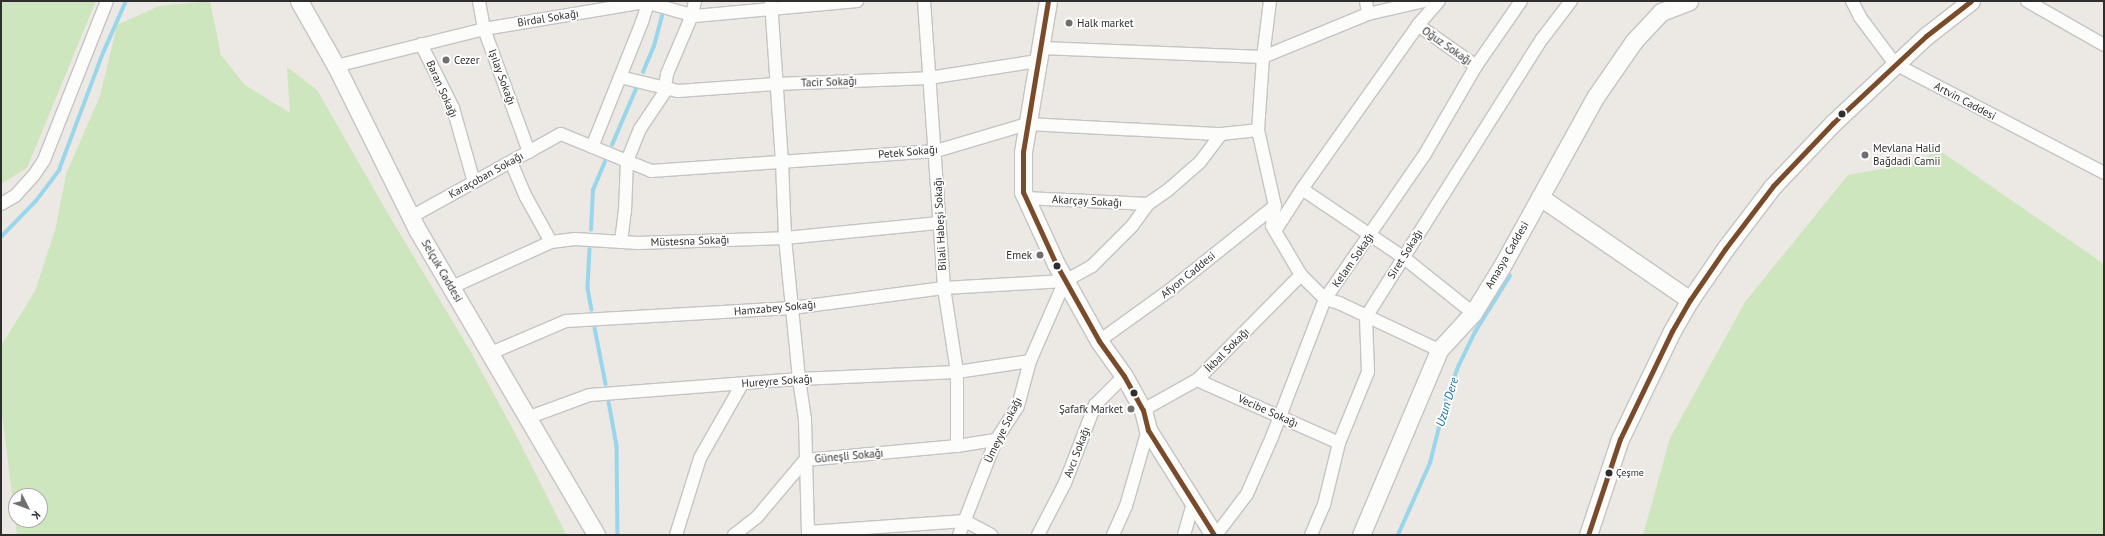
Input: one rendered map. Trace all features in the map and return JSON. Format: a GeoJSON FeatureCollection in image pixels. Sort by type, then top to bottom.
{"type":"FeatureCollection","features":[{"type":"Feature","properties":{"kind":"street"},"geometry":{"type":"LineString","coordinates":[[1,204],[15,196],[34,175],[44,160],[107,1]]}},
{"type":"Feature","properties":{"kind":"street","name":"Selçuk Caddesi"},"geometry":{"type":"LineString","coordinates":[[299,1],[336,66],[411,217],[450,288],[491,353],[527,418],[596,535]]}},
{"type":"Feature","properties":{"kind":"street","name":"Işılay Sokağı"},"geometry":{"type":"LineString","coordinates":[[479,1],[484,29],[529,152]]}},
{"type":"Feature","properties":{"kind":"street"},"geometry":{"type":"LineString","coordinates":[[621,242],[625,211],[627,161],[640,129],[662,98],[667,74],[692,15],[695,1]]}},
{"type":"Feature","properties":{"kind":"street","name":"Birdal Sokağı"},"geometry":{"type":"LineString","coordinates":[[336,66],[484,29],[648,2],[692,15],[771,4],[857,1]]}},
{"type":"Feature","properties":{"kind":"street","name":"Bilali Habeşi Sokağı"},"geometry":{"type":"LineString","coordinates":[[924,1],[936,151],[939,223],[944,288],[956,372],[957,446]]}},
{"type":"Feature","properties":{"kind":"street"},"geometry":{"type":"LineString","coordinates":[[1048,1],[1023,152],[1022,174],[1026,198],[1065,281],[1099,341],[1124,376],[1143,410],[1148,430],[1215,535]]}},
{"type":"Feature","properties":{"kind":"street"},"geometry":{"type":"LineString","coordinates":[[1270,1],[1263,57],[1258,130],[1275,206],[1272,226],[1301,275],[1325,299],[1339,303],[1439,350]]}},
{"type":"Feature","properties":{"kind":"street"},"geometry":{"type":"LineString","coordinates":[[1366,1],[1368,14]]}},
{"type":"Feature","properties":{"kind":"street"},"geometry":{"type":"LineString","coordinates":[[1263,57],[1368,14],[1424,1]]}},
{"type":"Feature","properties":{"kind":"street"},"geometry":{"type":"LineString","coordinates":[[1275,231],[1302,189],[1418,25],[1439,1]]}},
{"type":"Feature","properties":{"kind":"street","name":"Kelam Sokağı"},"geometry":{"type":"LineString","coordinates":[[1215,535],[1247,494],[1325,299],[1370,236],[1425,154],[1476,66],[1521,1]]}},
{"type":"Feature","properties":{"kind":"street","name":"Siret Sokağı"},"geometry":{"type":"LineString","coordinates":[[1366,317],[1542,39],[1571,1]]}},
{"type":"Feature","properties":{"kind":"street","name":"Amasya Caddesi"},"geometry":{"type":"LineString","coordinates":[[1361,535],[1439,350],[1473,313],[1502,266],[1596,96],[1634,41],[1661,12],[1689,1]]}},
{"type":"Feature","properties":{"kind":"street","name":"Artvin Caddesi"},"geometry":{"type":"LineString","coordinates":[[1852,1],[1860,17],[1895,64],[2104,173]]}},
{"type":"Feature","properties":{"kind":"street"},"geometry":{"type":"LineString","coordinates":[[1588,535],[1620,439],[1672,331],[1690,300],[1773,186],[1833,123],[1895,64],[1970,1]]}},
{"type":"Feature","properties":{"kind":"street"},"geometry":{"type":"LineString","coordinates":[[2027,1],[2104,45]]}},
{"type":"Feature","properties":{"kind":"street"},"geometry":{"type":"LineString","coordinates":[[592,147],[648,2]]}},
{"type":"Feature","properties":{"kind":"street"},"geometry":{"type":"LineString","coordinates":[[771,4],[782,162],[785,238],[799,379],[805,419],[808,533],[965,521],[990,535]]}},
{"type":"Feature","properties":{"kind":"street","name":"Oğuz Sokağı"},"geometry":{"type":"LineString","coordinates":[[1418,25],[1476,66]]}},
{"type":"Feature","properties":{"kind":"street","name":"Baran Sokağı"},"geometry":{"type":"LineString","coordinates":[[421,44],[453,108],[474,182]]}},
{"type":"Feature","properties":{"kind":"street","name":"Tacir Sokağı"},"geometry":{"type":"LineString","coordinates":[[620,77],[678,92],[776,84],[929,78],[1039,54],[1263,57]]}},
{"type":"Feature","properties":{"kind":"street","name":"Petek Sokağı"},"geometry":{"type":"LineString","coordinates":[[562,134],[651,171],[936,151],[1027,124],[1222,134],[1258,130]]}},
{"type":"Feature","properties":{"kind":"street","name":"Karaçoban Sokağı"},"geometry":{"type":"LineString","coordinates":[[411,217],[562,134]]}},
{"type":"Feature","properties":{"kind":"street"},"geometry":{"type":"LineString","coordinates":[[1065,281],[1092,266],[1132,226],[1148,204],[1168,190],[1200,162],[1222,134]]}},
{"type":"Feature","properties":{"kind":"street"},"geometry":{"type":"LineString","coordinates":[[511,162],[526,197],[551,242]]}},
{"type":"Feature","properties":{"kind":"street"},"geometry":{"type":"LineString","coordinates":[[1302,189],[1403,257],[1473,313]]}},
{"type":"Feature","properties":{"kind":"street"},"geometry":{"type":"LineString","coordinates":[[1540,197],[1690,300]]}},
{"type":"Feature","properties":{"kind":"street","name":"Akarçay Sokağı"},"geometry":{"type":"LineString","coordinates":[[1026,198],[1148,204]]}},
{"type":"Feature","properties":{"kind":"street","name":"Afyon Caddesi"},"geometry":{"type":"LineString","coordinates":[[1099,341],[1170,290],[1275,206]]}},
{"type":"Feature","properties":{"kind":"street","name":"Müstesna Sokağı"},"geometry":{"type":"LineString","coordinates":[[450,288],[551,242],[575,239],[638,244],[785,238],[939,223]]}},
{"type":"Feature","properties":{"kind":"street","name":"İkbal Sokağı"},"geometry":{"type":"LineString","coordinates":[[1143,410],[1197,380],[1301,275]]}},
{"type":"Feature","properties":{"kind":"street","name":"Hamzabey Sokağı"},"geometry":{"type":"LineString","coordinates":[[491,353],[566,321],[792,308],[944,288],[1065,281]]}},
{"type":"Feature","properties":{"kind":"street","name":"Ümeyye Sokağı"},"geometry":{"type":"LineString","coordinates":[[959,535],[996,440],[1018,406],[1030,361],[1065,281]]}},
{"type":"Feature","properties":{"kind":"street"},"geometry":{"type":"LineString","coordinates":[[1311,535],[1324,505],[1339,443],[1368,372],[1366,317]]}},
{"type":"Feature","properties":{"kind":"street","name":"Hureyre Sokağı"},"geometry":{"type":"LineString","coordinates":[[527,418],[590,395],[799,379],[956,372],[1030,361]]}},
{"type":"Feature","properties":{"kind":"street","name":"Avcı Sokağı"},"geometry":{"type":"LineString","coordinates":[[1038,535],[1065,483],[1095,406],[1124,376]]}},
{"type":"Feature","properties":{"kind":"street","name":"Vecibe Sokağı"},"geometry":{"type":"LineString","coordinates":[[1197,380],[1339,443]]}},
{"type":"Feature","properties":{"kind":"street"},"geometry":{"type":"LineString","coordinates":[[676,535],[700,458],[742,384]]}},
{"type":"Feature","properties":{"kind":"street"},"geometry":{"type":"LineString","coordinates":[[1113,535],[1126,506],[1148,430]]}},
{"type":"Feature","properties":{"kind":"street","name":"Güneşli Sokağı"},"geometry":{"type":"LineString","coordinates":[[734,535],[757,517],[805,460],[957,446],[996,440]]}},
{"type":"Feature","properties":{"kind":"street"},"geometry":{"type":"LineString","coordinates":[[1184,535],[1194,503]]}},
{"type":"Feature","properties":{"kind":"green space"},"geometry":{"type":"Polygon","coordinates":[[[1,1],[96,1],[27,168],[1,184],[1,1]]]}},
{"type":"Feature","properties":{"kind":"green space"},"geometry":{"type":"Polygon","coordinates":[[[210,1],[221,55],[245,85],[290,113],[287,67],[317,90],[390,217],[471,352],[515,433],[566,534],[17,535],[16,528],[48,528],[48,488],[11,488],[1,406],[1,346],[35,291],[56,227],[66,174],[100,96],[117,25],[159,6],[210,1]]]}},
{"type":"Feature","properties":{"kind":"green space"},"geometry":{"type":"Polygon","coordinates":[[[1940,151],[2104,264],[2104,535],[1643,535],[1670,438],[1745,302],[1848,175],[1903,165],[1940,151]]]}},
{"type":"Feature","properties":{"kind":"waterway"},"geometry":{"type":"LineString","coordinates":[[1,237],[36,201],[59,170],[103,53],[126,1]]}},
{"type":"Feature","properties":{"kind":"waterway"},"geometry":{"type":"LineString","coordinates":[[643,72],[654,46],[662,16]]}},
{"type":"Feature","properties":{"kind":"waterway"},"geometry":{"type":"LineString","coordinates":[[612,145],[636,89]]}},
{"type":"Feature","properties":{"kind":"waterway"},"geometry":{"type":"LineString","coordinates":[[591,230],[593,190],[605,162]]}},
{"type":"Feature","properties":{"kind":"waterway"},"geometry":{"type":"LineString","coordinates":[[590,249],[588,288],[592,310]]}},
{"type":"Feature","properties":{"kind":"waterway","name":"Uzun Dere"},"geometry":{"type":"LineString","coordinates":[[1398,535],[1430,463],[1447,396],[1459,365],[1475,332],[1510,276]]}},
{"type":"Feature","properties":{"kind":"waterway"},"geometry":{"type":"LineString","coordinates":[[595,328],[606,384]]}},
{"type":"Feature","properties":{"kind":"waterway"},"geometry":{"type":"LineString","coordinates":[[609,402],[617,446],[618,535]]}},
{"type":"Feature","properties":{"kind":"transit line"},"geometry":{"type":"LineString","coordinates":[[1048,1],[1023,152],[1023,192],[1056,264],[1099,341],[1124,376],[1143,410],[1148,430],[1214,535]]}},
{"type":"Feature","properties":{"kind":"transit line"},"geometry":{"type":"LineString","coordinates":[[1588,535],[1620,439],[1672,331],[1690,300],[1725,249],[1773,186],[1833,123],[1926,36],[1971,1]]}},
{"type":"Feature","properties":{"kind":"place","name":"Halk market"},"geometry":{"type":"Point","coordinates":[1069,23]}},
{"type":"Feature","properties":{"kind":"place","name":"Cezer"},"geometry":{"type":"Point","coordinates":[446,60]}},
{"type":"Feature","properties":{"kind":"place","name":"Mevlana Halid Bağdadi Camii"},"geometry":{"type":"Point","coordinates":[1865,155]}},
{"type":"Feature","properties":{"kind":"place","name":"Emek"},"geometry":{"type":"Point","coordinates":[1040,255]}},
{"type":"Feature","properties":{"kind":"place","name":"Şafafk Market"},"geometry":{"type":"Point","coordinates":[1131,409]}},
{"type":"Feature","properties":{"kind":"place","name":"Çeşme"},"geometry":{"type":"Point","coordinates":[1609,473]}}]}
